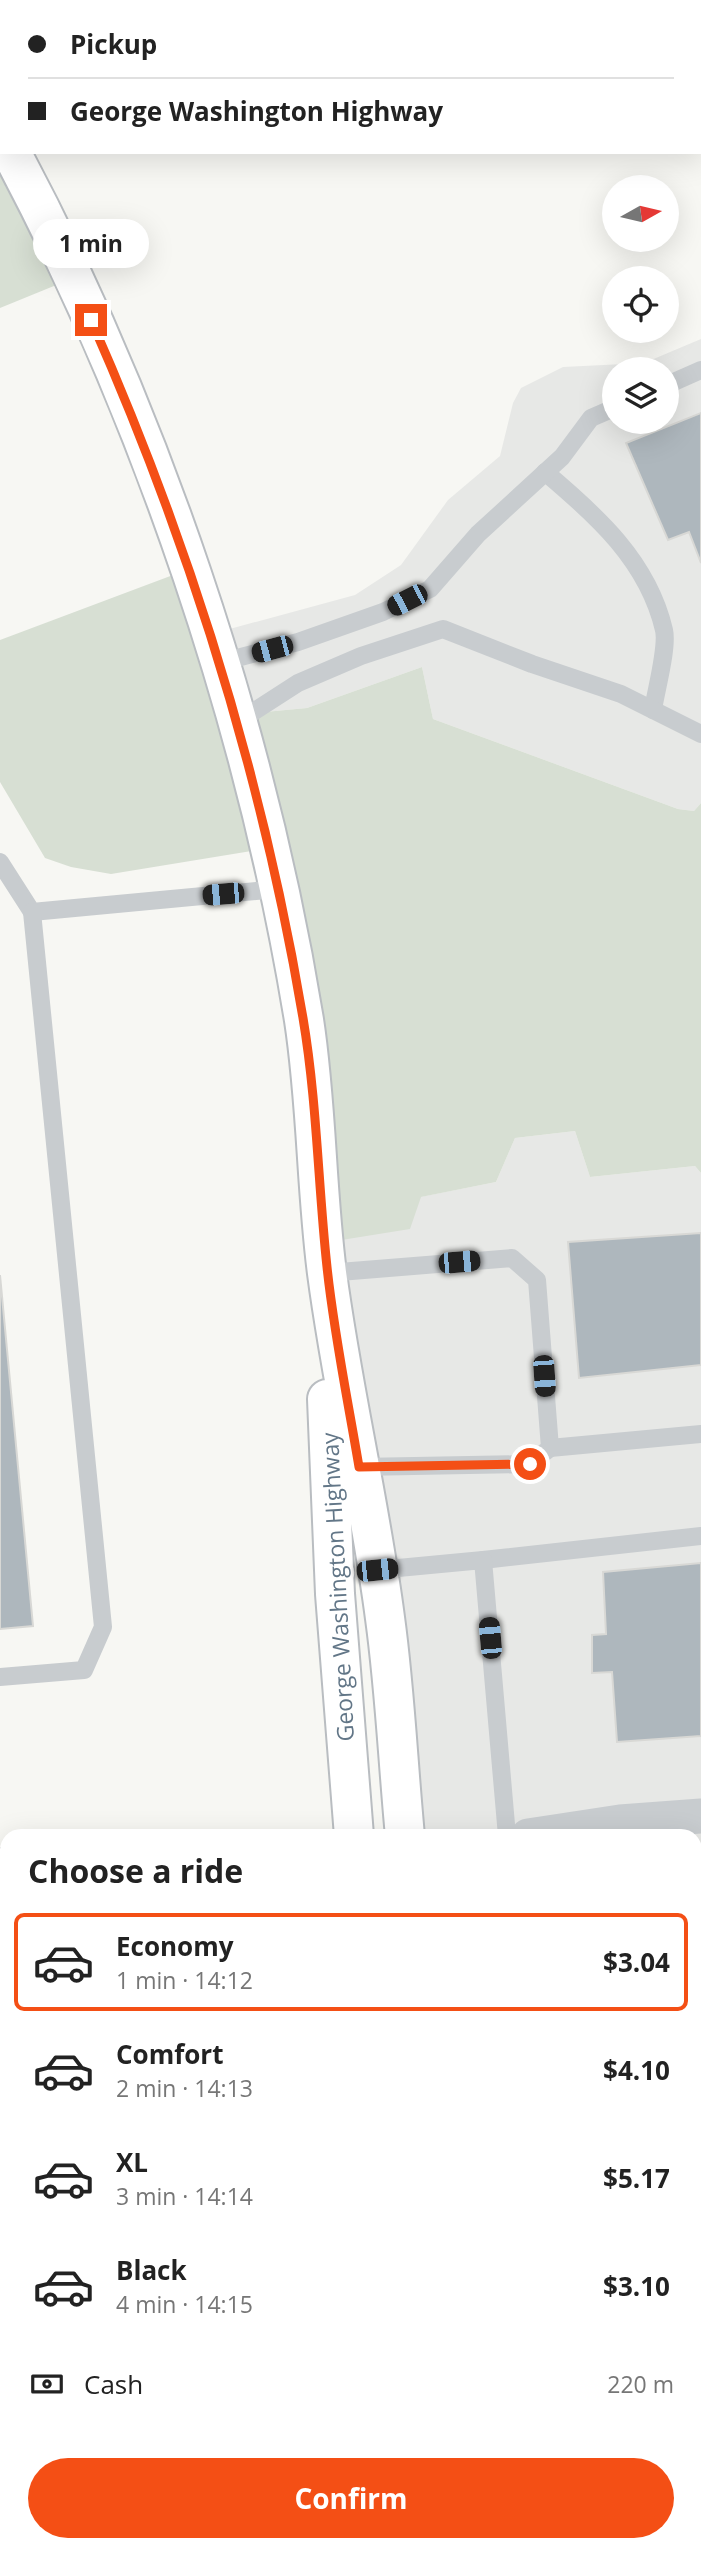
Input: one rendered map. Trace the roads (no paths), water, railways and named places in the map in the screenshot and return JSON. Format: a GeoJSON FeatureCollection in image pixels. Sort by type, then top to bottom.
{"type":"FeatureCollection","features":[{"type":"Feature","properties":{"kind":"main road","name":"George Washington Highway"},"geometry":{"type":"LineString","coordinates":[[12,154],[51,230],[113,370],[170,519],[236,723],[277,889],[313,1085],[327,1273],[386,1619],[404,1829]]}},
{"type":"Feature","properties":{"kind":"main road","name":"George Washington Highway"},"geometry":{"type":"LineString","coordinates":[[313,1085],[335,1594],[353,1829]]}},
{"type":"Feature","properties":{"kind":"street"},"geometry":{"type":"LineString","coordinates":[[574,1829],[620,1822],[701,1816]]}},
{"type":"Feature","properties":{"kind":"lane"},"geometry":{"type":"LineString","coordinates":[[679,379],[701,370]]}},
{"type":"Feature","properties":{"kind":"lane"},"geometry":{"type":"LineString","coordinates":[[218,663],[311,638],[383,612],[429,589],[478,534],[562,457],[592,418],[602,413]]}},
{"type":"Feature","properties":{"kind":"lane"},"geometry":{"type":"LineString","coordinates":[[545,472],[598,516],[639,567],[665,632],[653,710]]}},
{"type":"Feature","properties":{"kind":"lane"},"geometry":{"type":"LineString","coordinates":[[236,723],[298,682],[361,656],[443,629],[532,664],[621,694],[701,734]]}},
{"type":"Feature","properties":{"kind":"lane"},"geometry":{"type":"LineString","coordinates":[[0,862],[32,912],[103,1627],[84,1670],[0,1677]]}},
{"type":"Feature","properties":{"kind":"lane"},"geometry":{"type":"LineString","coordinates":[[32,912],[277,889]]}},
{"type":"Feature","properties":{"kind":"lane"},"geometry":{"type":"LineString","coordinates":[[327,1273],[512,1258],[537,1280],[550,1448]]}},
{"type":"Feature","properties":{"kind":"lane"},"geometry":{"type":"LineString","coordinates":[[359,1467],[530,1464],[550,1448],[701,1434]]}},
{"type":"Feature","properties":{"kind":"lane"},"geometry":{"type":"LineString","coordinates":[[377,1570],[701,1536]]}},
{"type":"Feature","properties":{"kind":"lane"},"geometry":{"type":"LineString","coordinates":[[483,1560],[507,1829]]}}]}
